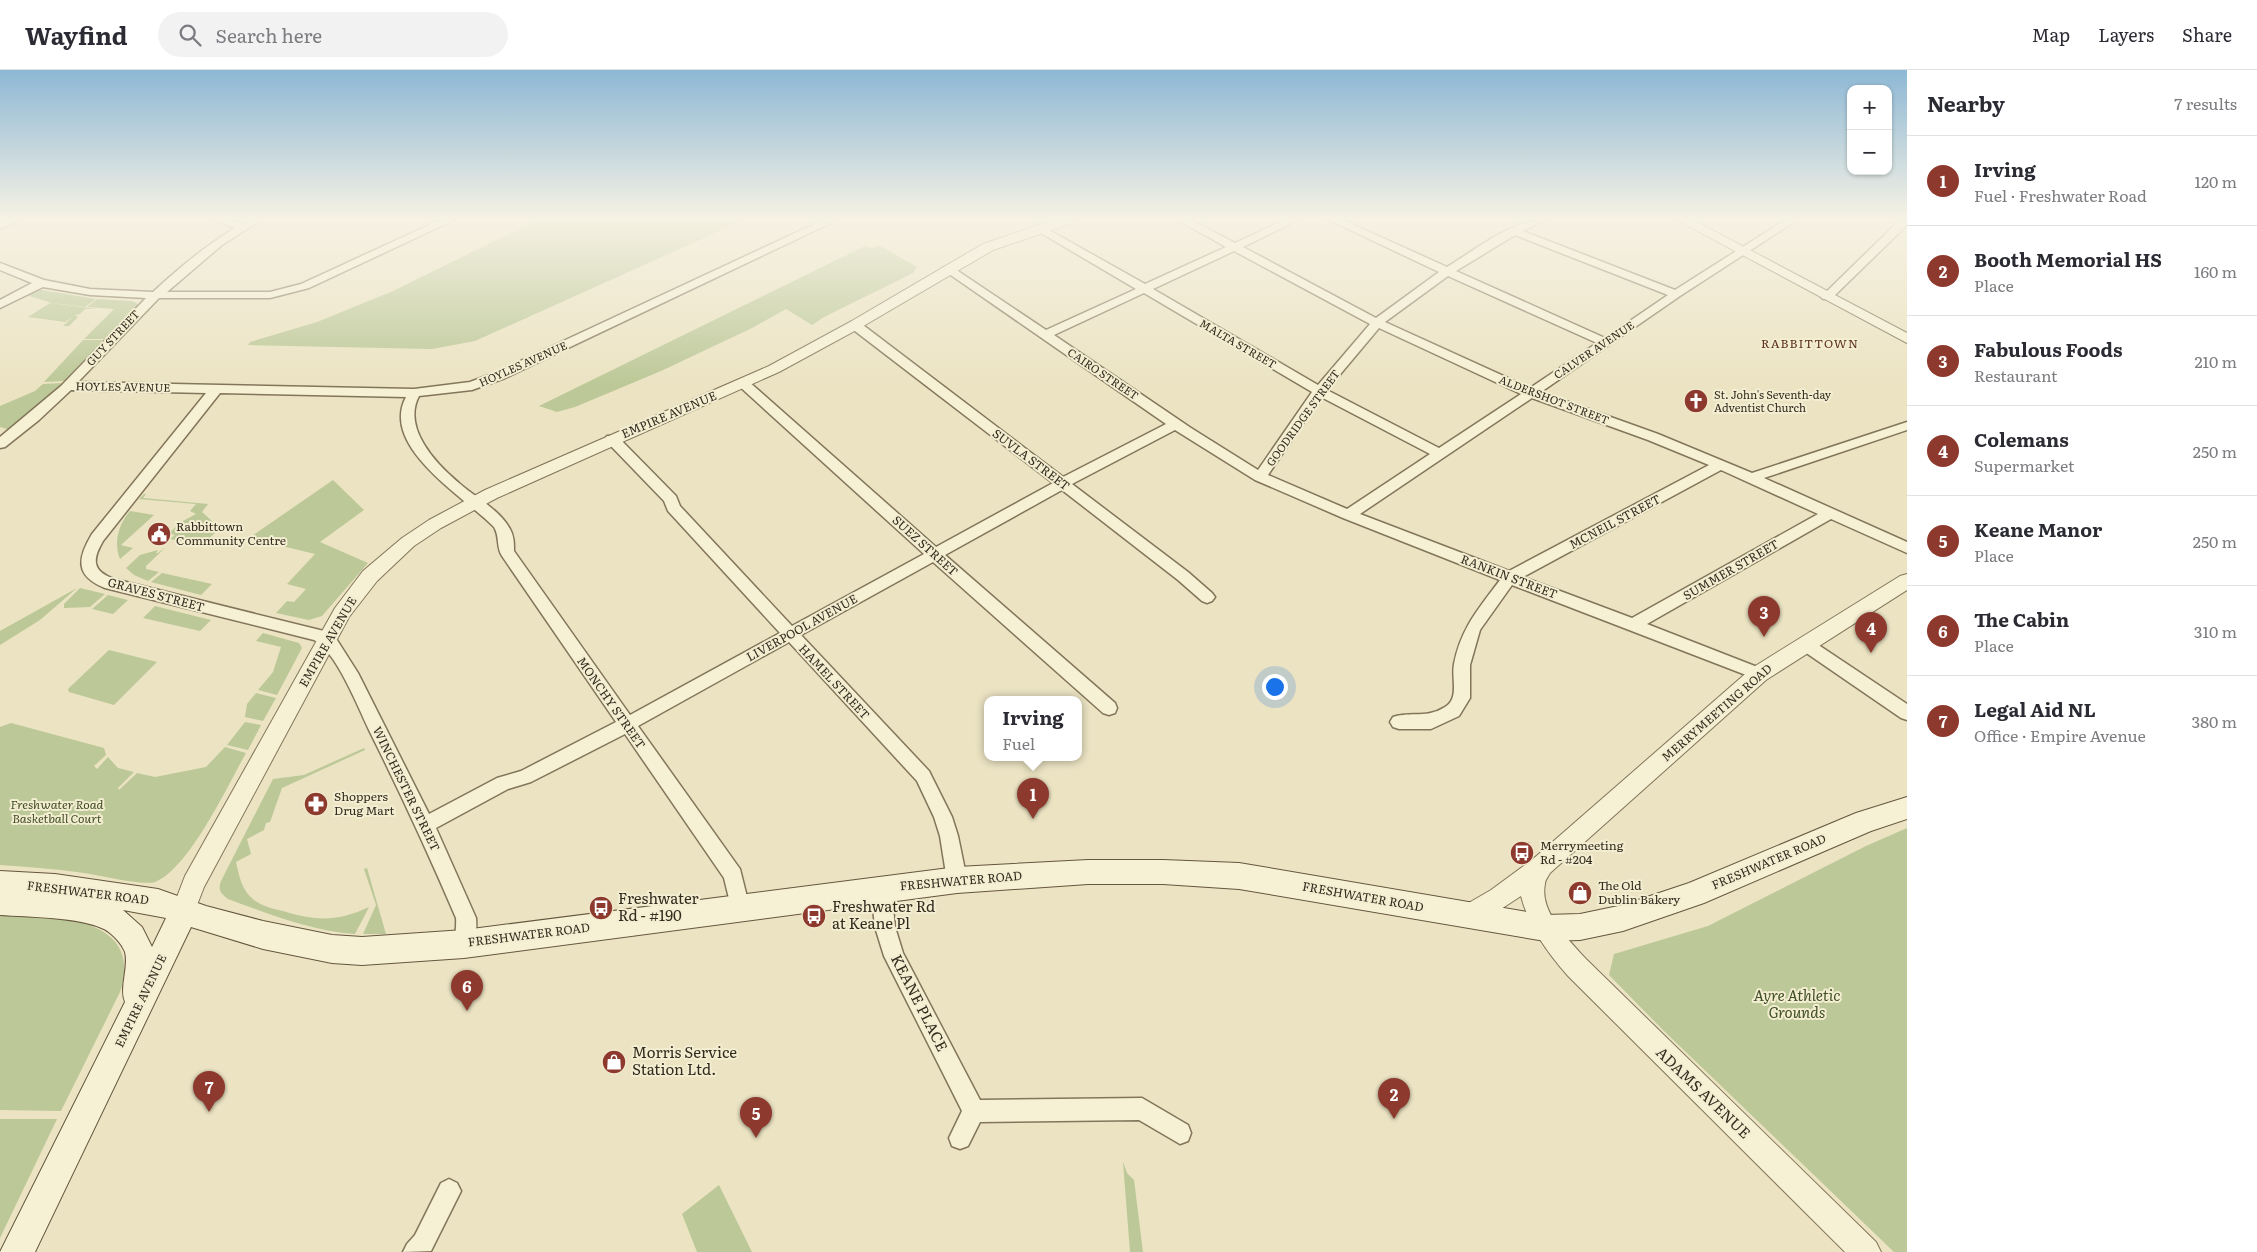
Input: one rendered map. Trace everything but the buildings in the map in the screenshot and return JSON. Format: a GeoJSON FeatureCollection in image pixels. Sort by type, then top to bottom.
{"type":"FeatureCollection","features":[{"type":"Feature","properties":{"kind":"main road","name":"FRESHWATER ROAD"},"geometry":{"type":"LineString","coordinates":[[0,884],[12,883],[108,893],[158,902],[206,919],[263,935],[332,949],[385,950],[464,944],[957,880],[1088,872],[1212,874],[1268,881],[1545,928],[1580,927],[1656,908],[1694,894],[1865,821],[1907,808]]}},
{"type":"Feature","properties":{"kind":"main road"},"geometry":{"type":"LineString","coordinates":[[0,902],[76,911],[114,920],[135,940],[140,952],[142,979],[137,994],[138,1007]]}},
{"type":"Feature","properties":{"kind":"main road","name":"EMPIRE AVENUE"},"geometry":{"type":"LineString","coordinates":[[17,1252],[184,910]]}},
{"type":"Feature","properties":{"kind":"street"},"geometry":{"type":"LineString","coordinates":[[22,275],[41,283],[97,293],[261,296],[294,290],[327,275]]}},
{"type":"Feature","properties":{"kind":"street","name":"GUY STREET"},"geometry":{"type":"LineString","coordinates":[[0,444],[28,423],[68,386],[155,295],[177,275]]}},
{"type":"Feature","properties":{"kind":"street","name":"HOYLES AVENUE"},"geometry":{"type":"LineString","coordinates":[[68,386],[414,393],[472,386],[494,378],[714,275]]}},
{"type":"Feature","properties":{"kind":"street","name":"EMPIRE AVENUE"},"geometry":{"type":"LineString","coordinates":[[184,910],[193,884],[327,639],[359,589],[386,561],[435,524],[475,502],[779,366],[855,325],[938,275]]}},
{"type":"Feature","properties":{"kind":"street","name":"CAIRO STREET"},"geometry":{"type":"LineString","coordinates":[[957,275],[1176,424],[1260,477]]}},
{"type":"Feature","properties":{"kind":"street","name":"MALTA STREET"},"geometry":{"type":"LineString","coordinates":[[1120,275],[1319,391],[1440,454]]}},
{"type":"Feature","properties":{"kind":"street"},"geometry":{"type":"LineString","coordinates":[[1045,335],[1173,275]]}},
{"type":"Feature","properties":{"kind":"street","name":"ALDERSHOT STREET"},"geometry":{"type":"LineString","coordinates":[[1286,275],[1377,323],[1530,393],[1621,424],[1751,478],[1907,548]]}},
{"type":"Feature","properties":{"kind":"street","name":"GOODRIDGE STREET"},"geometry":{"type":"LineString","coordinates":[[1260,477],[1319,391],[1377,323],[1442,275]]}},
{"type":"Feature","properties":{"kind":"street"},"geometry":{"type":"LineString","coordinates":[[1453,275],[1606,343]]}},
{"type":"Feature","properties":{"kind":"street"},"geometry":{"type":"LineString","coordinates":[[1628,275],[1676,294]]}},
{"type":"Feature","properties":{"kind":"street","name":"CALVER AVENUE"},"geometry":{"type":"LineString","coordinates":[[1348,514],[1706,275]]}},
{"type":"Feature","properties":{"kind":"street"},"geometry":{"type":"LineString","coordinates":[[1786,275],[1907,339]]}},
{"type":"Feature","properties":{"kind":"street"},"geometry":{"type":"LineString","coordinates":[[1827,297],[1849,275]]}},
{"type":"Feature","properties":{"kind":"street"},"geometry":{"type":"LineString","coordinates":[[0,305],[41,283]]}},
{"type":"Feature","properties":{"kind":"street","name":"SUVLA STREET"},"geometry":{"type":"LineString","coordinates":[[855,325],[1184,576],[1207,597]]}},
{"type":"Feature","properties":{"kind":"street","name":"SUEZ STREET"},"geometry":{"type":"LineString","coordinates":[[743,383],[1109,708]]}},
{"type":"Feature","properties":{"kind":"street","name":"GRAVES STREET"},"geometry":{"type":"LineString","coordinates":[[216,389],[96,538],[87,559],[88,567],[94,576],[110,584],[316,634],[327,639]]}},
{"type":"Feature","properties":{"kind":"street","name":"MONCHY STREET"},"geometry":{"type":"LineString","coordinates":[[414,393],[407,413],[418,443],[435,467],[454,486],[486,511],[505,535],[507,552],[626,725],[733,875],[740,909]]}},
{"type":"Feature","properties":{"kind":"street","name":"LIVERPOOL AVENUE"},"geometry":{"type":"LineString","coordinates":[[425,825],[503,783],[525,777],[626,725],[1062,484],[1176,424]]}},
{"type":"Feature","properties":{"kind":"street"},"geometry":{"type":"LineString","coordinates":[[1751,478],[1907,426]]}},
{"type":"Feature","properties":{"kind":"street","name":"HAMEL STREET"},"geometry":{"type":"LineString","coordinates":[[612,440],[671,499],[673,508],[924,776],[945,823],[957,880]]}},
{"type":"Feature","properties":{"kind":"street","name":"MCNEIL STREET"},"geometry":{"type":"LineString","coordinates":[[1509,578],[1720,465]]}},
{"type":"Feature","properties":{"kind":"street","name":"RANKIN STREET"},"geometry":{"type":"LineString","coordinates":[[1260,477],[1509,578],[1759,674]]}},
{"type":"Feature","properties":{"kind":"street","name":"SUMMER STREET"},"geometry":{"type":"LineString","coordinates":[[1633,625],[1829,514]]}},
{"type":"Feature","properties":{"kind":"street"},"geometry":{"type":"LineString","coordinates":[[1399,722],[1431,722],[1453,711],[1462,698],[1462,665],[1473,628],[1509,578]]}},
{"type":"Feature","properties":{"kind":"street","name":"MERRYMEETING ROAD"},"geometry":{"type":"LineString","coordinates":[[1470,916],[1499,898],[1542,866],[1759,674],[1907,581]]}},
{"type":"Feature","properties":{"kind":"street","name":"WINCHESTER STREET"},"geometry":{"type":"LineString","coordinates":[[327,639],[352,678],[425,825],[466,918],[467,932],[464,944]]}},
{"type":"Feature","properties":{"kind":"street"},"geometry":{"type":"LineString","coordinates":[[1805,644],[1907,713]]}},
{"type":"Feature","properties":{"kind":"street","name":"MERRYMEETING ROAD"},"geometry":{"type":"LineString","coordinates":[[1542,866],[1533,882],[1533,899],[1545,928]]}},
{"type":"Feature","properties":{"kind":"street","name":"KEANE PLACE"},"geometry":{"type":"LineString","coordinates":[[881,889],[885,927],[894,956],[974,1111]]}},
{"type":"Feature","properties":{"kind":"street","name":"ADAMS AVENUE"},"geometry":{"type":"LineString","coordinates":[[1545,928],[1597,989],[1866,1252]]}},
{"type":"Feature","properties":{"kind":"street"},"geometry":{"type":"LineString","coordinates":[[960,1138],[974,1111],[1142,1109],[1180,1134]]}},
{"type":"Feature","properties":{"kind":"street"},"geometry":{"type":"LineString","coordinates":[[414,1252],[423,1243],[449,1191]]}},
{"type":"Feature","properties":{"kind":"green space"},"geometry":{"type":"Polygon","coordinates":[[[425,275],[621,275],[475,341],[432,349],[248,345],[250,342],[317,322],[393,291],[425,275]]]}},
{"type":"Feature","properties":{"kind":"green space"},"geometry":{"type":"Polygon","coordinates":[[[806,275],[909,275],[824,317],[812,325],[786,309],[752,328],[661,371],[575,407],[557,412],[539,406],[806,275]]]}},
{"type":"Feature","properties":{"kind":"green space"},"geometry":{"type":"Polygon","coordinates":[[[36,289],[96,299],[85,307],[52,303],[26,295],[36,289]]]}},
{"type":"Feature","properties":{"kind":"green space"},"geometry":{"type":"Polygon","coordinates":[[[97,299],[132,301],[138,304],[105,339],[84,339],[114,309],[87,307],[97,299]]]}},
{"type":"Feature","properties":{"kind":"green space"},"geometry":{"type":"Polygon","coordinates":[[[50,303],[96,309],[85,309],[80,314],[75,315],[78,317],[69,326],[63,326],[72,317],[65,322],[28,317],[50,303]]]}},
{"type":"Feature","properties":{"kind":"green space"},"geometry":{"type":"Polygon","coordinates":[[[83,340],[104,340],[64,381],[44,382],[83,340]]]}},
{"type":"Feature","properties":{"kind":"green space"},"geometry":{"type":"Polygon","coordinates":[[[62,383],[10,430],[0,427],[0,406],[35,391],[43,384],[62,383]]]}},
{"type":"Feature","properties":{"kind":"green space"},"geometry":{"type":"Polygon","coordinates":[[[333,480],[364,510],[320,542],[368,563],[322,616],[309,620],[276,613],[287,601],[294,602],[306,589],[287,584],[315,554],[249,538],[333,480]]]}},
{"type":"Feature","properties":{"kind":"green space"},"geometry":{"type":"Polygon","coordinates":[[[146,494],[143,498],[208,504],[202,512],[223,531],[218,530],[202,545],[170,539],[175,535],[169,533],[183,521],[196,514],[190,511],[196,504],[139,499],[146,494]]]}},
{"type":"Feature","properties":{"kind":"green space"},"geometry":{"type":"Polygon","coordinates":[[[130,511],[154,515],[121,545],[133,548],[120,559],[117,546],[118,534],[130,511]]]}},
{"type":"Feature","properties":{"kind":"green space"},"geometry":{"type":"Polygon","coordinates":[[[166,547],[146,566],[146,569],[159,572],[148,581],[134,575],[126,568],[140,555],[158,550],[156,553],[158,553],[166,547]]]}},
{"type":"Feature","properties":{"kind":"green space"},"geometry":{"type":"Polygon","coordinates":[[[162,573],[212,584],[201,595],[151,582],[162,573]]]}},
{"type":"Feature","properties":{"kind":"green space"},"geometry":{"type":"Polygon","coordinates":[[[77,588],[40,620],[0,645],[0,631],[77,588]]]}},
{"type":"Feature","properties":{"kind":"green space"},"geometry":{"type":"Polygon","coordinates":[[[80,588],[105,594],[90,607],[64,608],[64,604],[80,588]]]}},
{"type":"Feature","properties":{"kind":"green space"},"geometry":{"type":"Polygon","coordinates":[[[108,595],[128,600],[113,614],[92,609],[108,595]]]}},
{"type":"Feature","properties":{"kind":"green space"},"geometry":{"type":"Polygon","coordinates":[[[155,606],[211,620],[200,631],[143,618],[155,606]]]}},
{"type":"Feature","properties":{"kind":"green space"},"geometry":{"type":"Polygon","coordinates":[[[263,633],[299,643],[302,648],[277,695],[258,690],[273,672],[281,647],[256,641],[263,633]]]}},
{"type":"Feature","properties":{"kind":"green space"},"geometry":{"type":"Polygon","coordinates":[[[109,650],[157,662],[114,705],[69,692],[68,689],[109,650]]]}},
{"type":"Feature","properties":{"kind":"green space"},"geometry":{"type":"Polygon","coordinates":[[[256,693],[276,698],[263,721],[245,717],[247,704],[256,693]]]}},
{"type":"Feature","properties":{"kind":"green space"},"geometry":{"type":"Polygon","coordinates":[[[245,722],[261,725],[248,750],[227,745],[245,722]]]}},
{"type":"Feature","properties":{"kind":"green space","name":"Freshwater Road Basketball Court"},"geometry":{"type":"Polygon","coordinates":[[[11,723],[104,748],[106,755],[94,766],[97,769],[108,757],[118,768],[134,772],[118,788],[119,790],[137,773],[155,777],[206,767],[225,747],[246,753],[194,844],[168,874],[155,882],[141,883],[91,874],[0,865],[0,727],[11,723]]]}},
{"type":"Feature","properties":{"kind":"green space"},"geometry":{"type":"Polygon","coordinates":[[[364,748],[365,750],[282,788],[270,822],[266,823],[264,830],[247,839],[251,854],[236,862],[244,888],[254,900],[268,907],[306,917],[326,918],[347,915],[369,907],[355,934],[306,926],[228,899],[223,895],[220,891],[221,881],[273,779],[304,775],[364,748]]]}},
{"type":"Feature","properties":{"kind":"green space","name":"Ayre Athletic Grounds"},"geometry":{"type":"Polygon","coordinates":[[[1907,828],[1907,1252],[1894,1252],[1665,1032],[1609,975],[1614,954],[1708,926],[1866,846],[1907,828]]]}},
{"type":"Feature","properties":{"kind":"green space"},"geometry":{"type":"Polygon","coordinates":[[[367,868],[386,934],[363,934],[376,905],[364,869],[367,868]]]}},
{"type":"Feature","properties":{"kind":"green space"},"geometry":{"type":"Polygon","coordinates":[[[0,912],[66,919],[88,925],[106,934],[119,947],[124,966],[120,992],[61,1111],[0,1110],[0,912]]]}},
{"type":"Feature","properties":{"kind":"green space"},"geometry":{"type":"Polygon","coordinates":[[[0,1119],[57,1119],[0,1238],[0,1119]]]}},
{"type":"Feature","properties":{"kind":"green space"},"geometry":{"type":"Polygon","coordinates":[[[1123,1162],[1127,1173],[1134,1180],[1143,1252],[1130,1252],[1123,1162]]]}},
{"type":"Feature","properties":{"kind":"green space"},"geometry":{"type":"Polygon","coordinates":[[[719,1185],[752,1252],[697,1252],[682,1214],[719,1185]]]}},
{"type":"Feature","properties":{"kind":"place","name":"St. John's Seventh-day Adventist Church"},"geometry":{"type":"Point","coordinates":[1696,401]}},
{"type":"Feature","properties":{"kind":"place","name":"Rabbittown Community Centre"},"geometry":{"type":"Point","coordinates":[159,534]}},
{"type":"Feature","properties":{"kind":"place","name":"Fabulous Foods"},"geometry":{"type":"Point","coordinates":[1764,637]}},
{"type":"Feature","properties":{"kind":"place","name":"Colemans"},"geometry":{"type":"Point","coordinates":[1871,653]}},
{"type":"Feature","properties":{"kind":"place","name":"Shoppers Drug Mart"},"geometry":{"type":"Point","coordinates":[316,804]}},
{"type":"Feature","properties":{"kind":"place","name":"Irving"},"geometry":{"type":"Point","coordinates":[1033,819]}},
{"type":"Feature","properties":{"kind":"place","name":"Merrymeeting Rd - #204"},"geometry":{"type":"Point","coordinates":[1522,853]}},
{"type":"Feature","properties":{"kind":"place","name":"The Old Dublin Bakery"},"geometry":{"type":"Point","coordinates":[1580,893]}},
{"type":"Feature","properties":{"kind":"place","name":"Freshwater Rd - #190"},"geometry":{"type":"Point","coordinates":[601,908]}},
{"type":"Feature","properties":{"kind":"place","name":"Freshwater Rd at Keane Pl"},"geometry":{"type":"Point","coordinates":[814,916]}},
{"type":"Feature","properties":{"kind":"place","name":"The Cabin"},"geometry":{"type":"Point","coordinates":[467,1011]}},
{"type":"Feature","properties":{"kind":"place","name":"Morris Service Station Ltd."},"geometry":{"type":"Point","coordinates":[614,1062]}},
{"type":"Feature","properties":{"kind":"place","name":"Legal Aid NL"},"geometry":{"type":"Point","coordinates":[209,1112]}},
{"type":"Feature","properties":{"kind":"place","name":"Booth Memorial HS"},"geometry":{"type":"Point","coordinates":[1394,1119]}},
{"type":"Feature","properties":{"kind":"place","name":"Keane Manor"},"geometry":{"type":"Point","coordinates":[756,1138]}},
{"type":"Feature","properties":{"kind":"district","name":"RABBITTOWN"},"geometry":{"type":"Point","coordinates":[1810,344]}}]}
